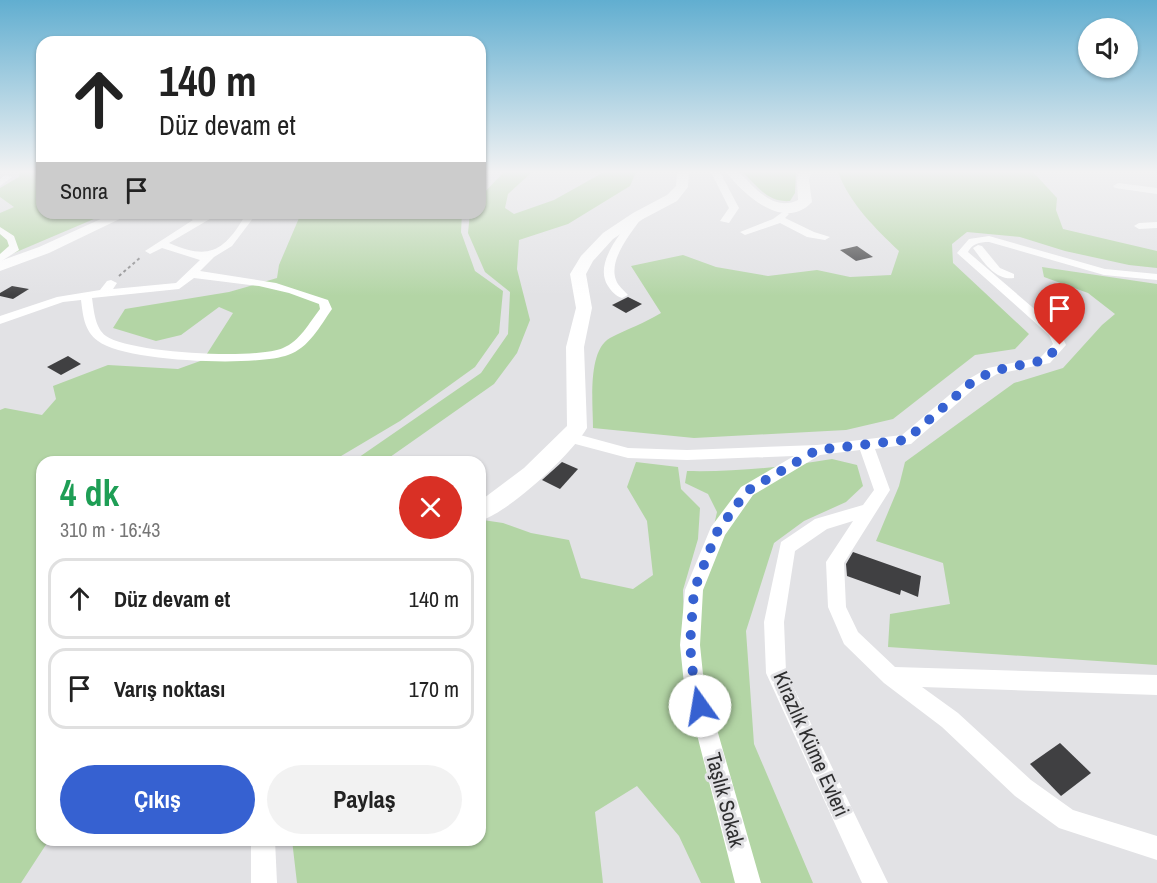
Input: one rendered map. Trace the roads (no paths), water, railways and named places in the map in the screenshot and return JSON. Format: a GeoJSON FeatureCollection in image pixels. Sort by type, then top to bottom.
{"type":"FeatureCollection","features":[{"type":"Feature","properties":{"kind":"street"},"geometry":{"type":"LineString","coordinates":[[486,508],[501,499],[578,428],[575,347],[584,308],[578,274],[586,259],[608,236],[643,213]]}},
{"type":"Feature","properties":{"kind":"street"},"geometry":{"type":"LineString","coordinates":[[725,220],[730,213]]}},
{"type":"Feature","properties":{"kind":"street"},"geometry":{"type":"LineString","coordinates":[[745,232],[781,214],[811,235],[825,237]]}},
{"type":"Feature","properties":{"kind":"street"},"geometry":{"type":"LineString","coordinates":[[622,295],[613,286],[609,276],[612,258],[638,216]]}},
{"type":"Feature","properties":{"kind":"street"},"geometry":{"type":"LineString","coordinates":[[0,266],[44,250],[112,219]]}},
{"type":"Feature","properties":{"kind":"street"},"geometry":{"type":"LineString","coordinates":[[0,320],[18,321],[61,299],[86,296],[108,288],[179,286],[209,256],[239,233],[248,219]]}},
{"type":"Feature","properties":{"kind":"street"},"geometry":{"type":"LineString","coordinates":[[150,251],[200,220]]}},
{"type":"Feature","properties":{"kind":"street"},"geometry":{"type":"LineString","coordinates":[[1139,226],[1157,225]]}},
{"type":"Feature","properties":{"kind":"street"},"geometry":{"type":"LineString","coordinates":[[0,230],[10,235],[15,247],[0,259]]}},
{"type":"Feature","properties":{"kind":"street"},"geometry":{"type":"LineString","coordinates":[[569,437],[628,453],[687,455],[817,450],[906,440],[972,382],[993,371],[1045,360],[1060,345],[1055,333],[991,272],[962,253],[966,244],[976,239],[989,239],[1020,246],[1068,263],[1104,272],[1157,277]]}},
{"type":"Feature","properties":{"kind":"street"},"geometry":{"type":"LineString","coordinates":[[162,244],[201,259],[209,256]]}},
{"type":"Feature","properties":{"kind":"street"},"geometry":{"type":"LineString","coordinates":[[978,248],[991,272],[1010,276]]}},
{"type":"Feature","properties":{"kind":"street"},"geometry":{"type":"LineString","coordinates":[[86,296],[93,332],[100,339],[116,346],[128,350],[250,358],[276,356],[296,347],[326,309],[324,302],[310,295],[231,278],[191,274]]}},
{"type":"Feature","properties":{"kind":"street"},"geometry":{"type":"LineString","coordinates":[[866,446],[882,490],[835,562],[837,607],[851,638],[891,676],[950,720],[1023,788],[1066,820],[1157,848]]}},
{"type":"Feature","properties":{"kind":"street","name":"Taşlık Sokak"},"geometry":{"type":"LineString","coordinates":[[747,883],[694,684],[690,645],[694,590],[717,532],[747,491],[817,450]]}},
{"type":"Feature","properties":{"kind":"street","name":"Kirazlık Küme Evleri"},"geometry":{"type":"LineString","coordinates":[[869,510],[821,524],[787,547],[774,622],[776,673],[875,883]]}},
{"type":"Feature","properties":{"kind":"street"},"geometry":{"type":"LineString","coordinates":[[891,676],[1157,685]]}},
{"type":"Feature","properties":{"kind":"street"},"geometry":{"type":"LineString","coordinates":[[263,846],[264,883]]}}]}
